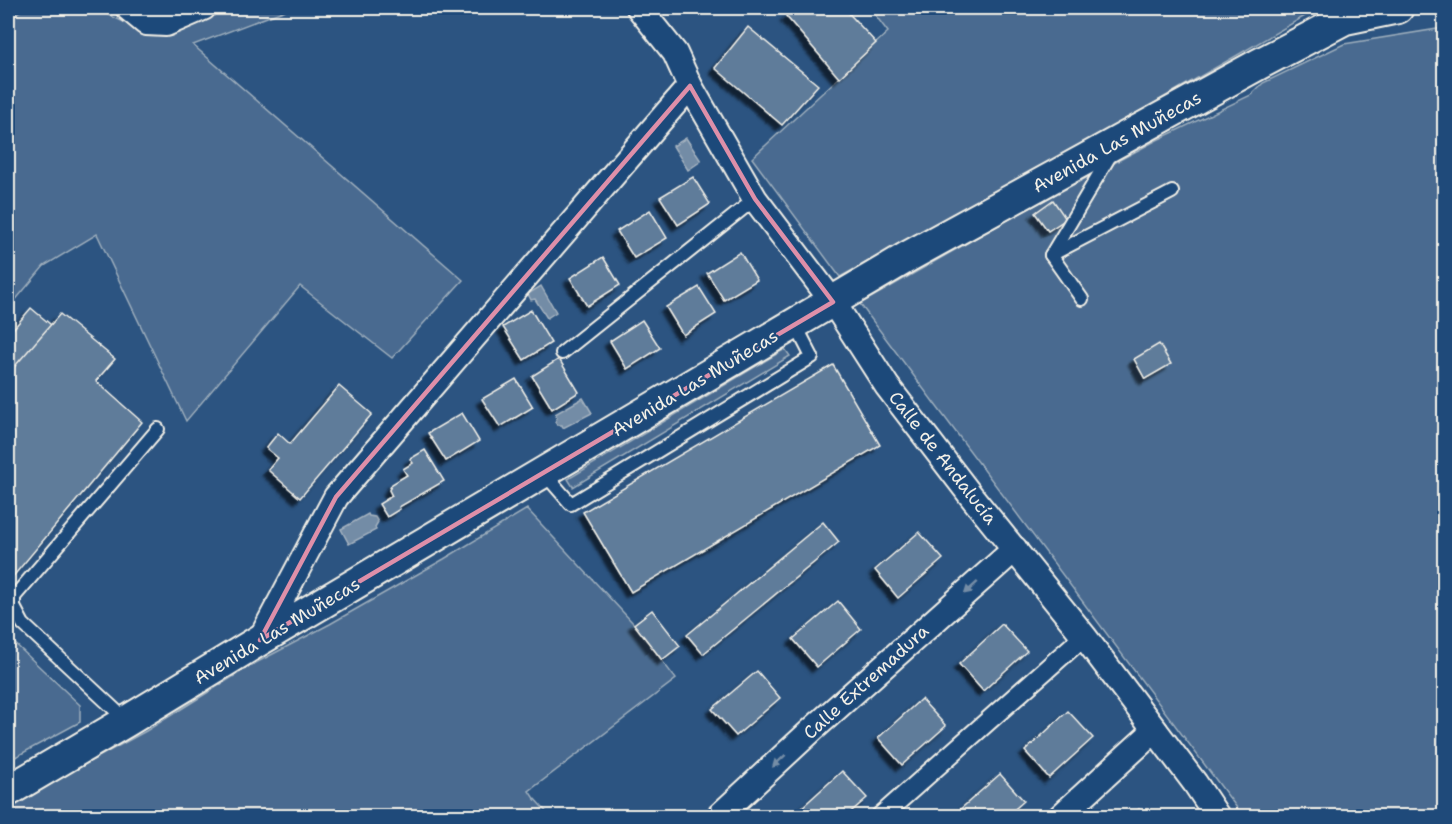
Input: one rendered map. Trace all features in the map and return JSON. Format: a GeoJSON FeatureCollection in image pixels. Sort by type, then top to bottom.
{"type":"FeatureCollection","features":[{"type":"Feature","properties":{"kind":"street"},"geometry":{"type":"LineString","coordinates":[[128,8],[146,23],[166,24],[203,8]]}},
{"type":"Feature","properties":{"kind":"street","name":"Calle de Andalucía"},"geometry":{"type":"LineString","coordinates":[[639,8],[675,53],[690,86],[755,199],[833,302],[887,386],[1084,636],[1195,783],[1216,816]]}},
{"type":"Feature","properties":{"kind":"street","name":"Avenida Las Muñecas"},"geometry":{"type":"LineString","coordinates":[[8,791],[909,256],[1345,19],[1398,8]]}},
{"type":"Feature","properties":{"kind":"street"},"geometry":{"type":"LineString","coordinates":[[260,640],[336,497],[690,86]]}},
{"type":"Feature","properties":{"kind":"street","name":"Calle Extremadura"},"geometry":{"type":"LineString","coordinates":[[719,816],[1015,549]]}},
{"type":"Feature","properties":{"kind":"street"},"geometry":{"type":"LineString","coordinates":[[881,816],[1084,636]]}},
{"type":"Feature","properties":{"kind":"street"},"geometry":{"type":"LineString","coordinates":[[1061,816],[1155,730]]}},
{"type":"Feature","properties":{"kind":"lane"},"geometry":{"type":"LineString","coordinates":[[1050,255],[1119,140]]}},
{"type":"Feature","properties":{"kind":"lane"},"geometry":{"type":"LineString","coordinates":[[1050,255],[1172,192]]}},
{"type":"Feature","properties":{"kind":"lane"},"geometry":{"type":"LineString","coordinates":[[562,353],[755,199]]}},
{"type":"Feature","properties":{"kind":"lane"},"geometry":{"type":"LineString","coordinates":[[1050,255],[1082,299]]}},
{"type":"Feature","properties":{"kind":"lane"},"geometry":{"type":"LineString","coordinates":[[544,472],[571,504],[812,357],[795,324]]}},
{"type":"Feature","properties":{"kind":"lane"},"geometry":{"type":"LineString","coordinates":[[127,721],[23,624],[14,607],[14,597],[159,429]]}},
{"type":"Feature","properties":{"kind":"highlighted area"},"geometry":{"type":"Polygon","coordinates":[[[690,86],[755,199],[833,302],[260,640],[336,497],[690,86]]]}},
{"type":"Feature","properties":{"kind":"shaded area"},"geometry":{"type":"Polygon","coordinates":[[[25,8],[104,8],[109,15],[134,27],[191,24],[225,8],[291,8],[193,45],[463,280],[392,358],[300,286],[186,421],[97,234],[44,266],[8,309],[8,18],[25,8]]]}},
{"type":"Feature","properties":{"kind":"shaded area"},"geometry":{"type":"Polygon","coordinates":[[[870,8],[1319,8],[1114,126],[840,277],[752,158],[888,32],[870,8]]]}},
{"type":"Feature","properties":{"kind":"shaded area"},"geometry":{"type":"Polygon","coordinates":[[[1444,28],[1444,816],[1243,816],[860,304],[1011,218],[1157,140],[1251,95],[1263,83],[1344,44],[1444,28]]]}},
{"type":"Feature","properties":{"kind":"shaded area"},"geometry":{"type":"Polygon","coordinates":[[[686,138],[701,161],[688,170],[673,146],[686,138]]]}},
{"type":"Feature","properties":{"kind":"shaded area"},"geometry":{"type":"Polygon","coordinates":[[[541,286],[556,312],[547,318],[535,299],[531,300],[528,294],[541,286]]]}},
{"type":"Feature","properties":{"kind":"shaded area"},"geometry":{"type":"Polygon","coordinates":[[[785,349],[790,356],[573,487],[568,479],[785,349]]]}},
{"type":"Feature","properties":{"kind":"shaded area"},"geometry":{"type":"Polygon","coordinates":[[[583,398],[592,413],[563,428],[562,425],[557,425],[555,414],[583,398]]]}},
{"type":"Feature","properties":{"kind":"shaded area"},"geometry":{"type":"Polygon","coordinates":[[[527,509],[634,624],[676,679],[529,791],[550,816],[8,816],[8,806],[146,731],[250,666],[330,624],[527,509]]]}},
{"type":"Feature","properties":{"kind":"shaded area"},"geometry":{"type":"Polygon","coordinates":[[[368,514],[375,517],[378,522],[376,530],[349,544],[341,529],[368,514]]]}},
{"type":"Feature","properties":{"kind":"shaded area"},"geometry":{"type":"Polygon","coordinates":[[[8,637],[80,705],[80,722],[8,761],[8,637]]]}},
{"type":"Feature","properties":{"kind":"building"},"geometry":{"type":"Polygon","coordinates":[[[796,8],[844,8],[876,43],[839,78],[786,16],[796,8]]]}},
{"type":"Feature","properties":{"kind":"building"},"geometry":{"type":"Polygon","coordinates":[[[748,27],[818,85],[782,125],[715,68],[748,27]]]}},
{"type":"Feature","properties":{"kind":"building"},"geometry":{"type":"Polygon","coordinates":[[[693,177],[710,204],[678,225],[660,197],[693,177]]]}},
{"type":"Feature","properties":{"kind":"building"},"geometry":{"type":"Polygon","coordinates":[[[1053,200],[1066,219],[1048,231],[1035,213],[1053,200]]]}},
{"type":"Feature","properties":{"kind":"building"},"geometry":{"type":"Polygon","coordinates":[[[650,210],[667,238],[634,258],[617,231],[650,210]]]}},
{"type":"Feature","properties":{"kind":"building"},"geometry":{"type":"Polygon","coordinates":[[[740,252],[757,280],[724,300],[707,273],[740,252]]]}},
{"type":"Feature","properties":{"kind":"building"},"geometry":{"type":"Polygon","coordinates":[[[603,257],[620,285],[587,306],[570,278],[603,257]]]}},
{"type":"Feature","properties":{"kind":"building"},"geometry":{"type":"Polygon","coordinates":[[[699,287],[716,314],[683,335],[666,307],[699,287]]]}},
{"type":"Feature","properties":{"kind":"building"},"geometry":{"type":"Polygon","coordinates":[[[31,308],[82,351],[72,363],[124,407],[8,546],[8,335],[31,308]]]}},
{"type":"Feature","properties":{"kind":"building"},"geometry":{"type":"Polygon","coordinates":[[[531,310],[551,343],[524,360],[503,327],[531,310]]]}},
{"type":"Feature","properties":{"kind":"building"},"geometry":{"type":"Polygon","coordinates":[[[60,314],[115,359],[96,381],[142,422],[11,579],[8,576],[8,374],[60,314]]]}},
{"type":"Feature","properties":{"kind":"building"},"geometry":{"type":"Polygon","coordinates":[[[642,320],[660,348],[627,369],[610,341],[642,320]]]}},
{"type":"Feature","properties":{"kind":"building"},"geometry":{"type":"Polygon","coordinates":[[[1159,344],[1171,364],[1145,379],[1134,359],[1159,344]]]}},
{"type":"Feature","properties":{"kind":"building"},"geometry":{"type":"Polygon","coordinates":[[[559,359],[579,392],[552,409],[532,376],[559,359]]]}},
{"type":"Feature","properties":{"kind":"building"},"geometry":{"type":"Polygon","coordinates":[[[833,365],[880,445],[631,592],[583,512],[833,365]]]}},
{"type":"Feature","properties":{"kind":"building"},"geometry":{"type":"Polygon","coordinates":[[[516,379],[533,407],[500,427],[482,399],[516,379]]]}},
{"type":"Feature","properties":{"kind":"building"},"geometry":{"type":"Polygon","coordinates":[[[339,386],[372,414],[300,498],[268,470],[278,458],[266,448],[278,433],[290,444],[339,386]]]}},
{"type":"Feature","properties":{"kind":"building"},"geometry":{"type":"Polygon","coordinates":[[[462,413],[479,441],[446,461],[428,433],[462,413]]]}},
{"type":"Feature","properties":{"kind":"building"},"geometry":{"type":"Polygon","coordinates":[[[425,450],[444,481],[399,507],[400,509],[387,517],[379,504],[392,496],[389,490],[392,484],[407,475],[403,469],[413,463],[410,459],[425,450]]]}},
{"type":"Feature","properties":{"kind":"building"},"geometry":{"type":"Polygon","coordinates":[[[823,522],[839,542],[703,654],[687,635],[823,522]]]}},
{"type":"Feature","properties":{"kind":"building"},"geometry":{"type":"Polygon","coordinates":[[[919,532],[943,559],[898,598],[875,570],[919,532]]]}},
{"type":"Feature","properties":{"kind":"building"},"geometry":{"type":"Polygon","coordinates":[[[838,601],[861,629],[817,667],[793,639],[838,601]]]}},
{"type":"Feature","properties":{"kind":"building"},"geometry":{"type":"Polygon","coordinates":[[[652,610],[680,646],[662,660],[634,624],[652,610]]]}},
{"type":"Feature","properties":{"kind":"building"},"geometry":{"type":"Polygon","coordinates":[[[1002,624],[1027,651],[983,691],[959,664],[1002,624]]]}},
{"type":"Feature","properties":{"kind":"building"},"geometry":{"type":"Polygon","coordinates":[[[757,671],[780,698],[736,736],[712,709],[757,671]]]}},
{"type":"Feature","properties":{"kind":"building"},"geometry":{"type":"Polygon","coordinates":[[[921,699],[946,726],[902,765],[878,738],[921,699]]]}},
{"type":"Feature","properties":{"kind":"building"},"geometry":{"type":"Polygon","coordinates":[[[1068,711],[1093,738],[1049,778],[1025,751],[1068,711]]]}},
{"type":"Feature","properties":{"kind":"building"},"geometry":{"type":"Polygon","coordinates":[[[842,771],[867,798],[846,816],[805,816],[799,810],[842,771]]]}},
{"type":"Feature","properties":{"kind":"building"},"geometry":{"type":"Polygon","coordinates":[[[1000,774],[1024,801],[1007,816],[959,816],[956,813],[1000,774]]]}},
{"type":"Feature","properties":{"kind":"building"},"geometry":{"type":"Polygon","coordinates":[[[1139,809],[1146,816],[1130,816],[1139,809]]]}}]}
